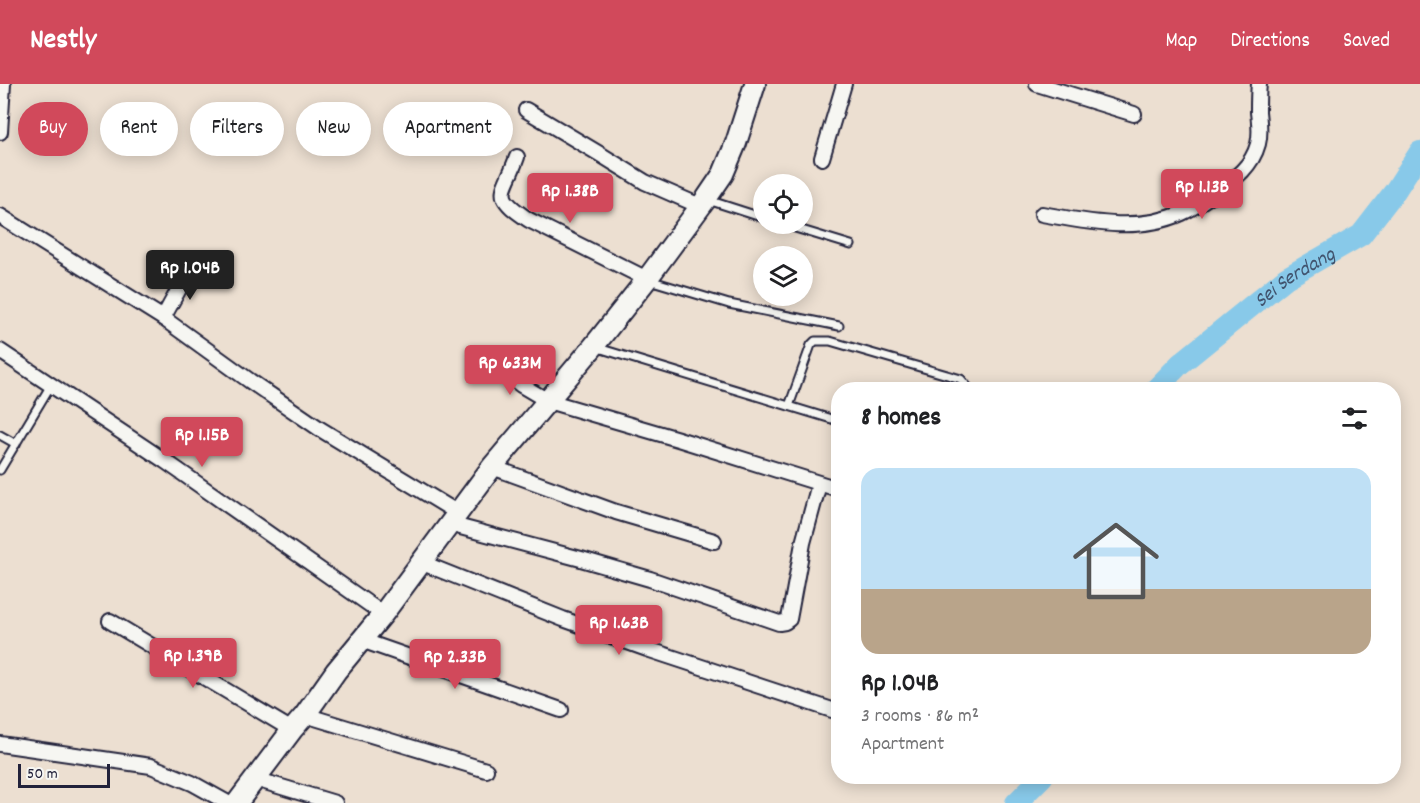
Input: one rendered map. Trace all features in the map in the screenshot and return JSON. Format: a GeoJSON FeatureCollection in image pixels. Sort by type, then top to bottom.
{"type":"FeatureCollection","features":[{"type":"Feature","properties":{"kind":"main road"},"geometry":{"type":"LineString","coordinates":[[237,803],[336,671],[383,614],[453,518],[647,279],[703,203],[723,174],[736,143],[754,84]]}},
{"type":"Feature","properties":{"kind":"street"},"geometry":{"type":"LineString","coordinates":[[0,132],[3,84]]}},
{"type":"Feature","properties":{"kind":"street"},"geometry":{"type":"LineString","coordinates":[[822,158],[844,84]]}},
{"type":"Feature","properties":{"kind":"street"},"geometry":{"type":"LineString","coordinates":[[1037,84],[1134,114]]}},
{"type":"Feature","properties":{"kind":"street"},"geometry":{"type":"LineString","coordinates":[[1042,214],[1105,224],[1140,224],[1180,214],[1195,207],[1236,178],[1253,156],[1260,138],[1259,84]]}},
{"type":"Feature","properties":{"kind":"street"},"geometry":{"type":"LineString","coordinates":[[526,111],[645,182],[703,203]]}},
{"type":"Feature","properties":{"kind":"street"},"geometry":{"type":"LineString","coordinates":[[517,157],[505,183],[504,191],[506,203],[512,209],[529,220],[647,279]]}},
{"type":"Feature","properties":{"kind":"street"},"geometry":{"type":"LineString","coordinates":[[0,216],[163,318],[250,381],[453,518],[639,575],[779,623],[789,618],[803,543],[819,484]]}},
{"type":"Feature","properties":{"kind":"street"},"geometry":{"type":"LineString","coordinates":[[163,318],[190,269]]}},
{"type":"Feature","properties":{"kind":"street"},"geometry":{"type":"LineString","coordinates":[[0,351],[165,461],[383,614]]}},
{"type":"Feature","properties":{"kind":"street"},"geometry":{"type":"LineString","coordinates":[[492,362],[521,385],[548,401],[831,487]]}},
{"type":"Feature","properties":{"kind":"street"},"geometry":{"type":"LineString","coordinates":[[492,468],[616,512],[714,541]]}},
{"type":"Feature","properties":{"kind":"street"},"geometry":{"type":"LineString","coordinates":[[420,562],[636,645],[831,710]]}},
{"type":"Feature","properties":{"kind":"street"},"geometry":{"type":"LineString","coordinates":[[110,621],[292,730]]}},
{"type":"Feature","properties":{"kind":"street"},"geometry":{"type":"LineString","coordinates":[[361,640],[561,710]]}},
{"type":"Feature","properties":{"kind":"street"},"geometry":{"type":"LineString","coordinates":[[305,715],[486,770]]}},
{"type":"Feature","properties":{"kind":"street"},"geometry":{"type":"LineString","coordinates":[[0,744],[151,766],[192,783],[228,803]]}},
{"type":"Feature","properties":{"kind":"street"},"geometry":{"type":"LineString","coordinates":[[255,779],[334,803]]}},
{"type":"Feature","properties":{"kind":"lane"},"geometry":{"type":"LineString","coordinates":[[703,203],[753,215]]}},
{"type":"Feature","properties":{"kind":"lane"},"geometry":{"type":"LineString","coordinates":[[813,233],[851,245]]}},
{"type":"Feature","properties":{"kind":"lane"},"geometry":{"type":"LineString","coordinates":[[647,279],[729,304],[839,326]]}},
{"type":"Feature","properties":{"kind":"lane"},"geometry":{"type":"LineString","coordinates":[[789,406],[811,345],[815,341],[830,341],[963,382]]}},
{"type":"Feature","properties":{"kind":"lane"},"geometry":{"type":"LineString","coordinates":[[593,347],[831,419]]}},
{"type":"Feature","properties":{"kind":"lane"},"geometry":{"type":"LineString","coordinates":[[0,470],[51,385]]}},
{"type":"Feature","properties":{"kind":"lane"},"geometry":{"type":"LineString","coordinates":[[0,435],[16,444]]}},
{"type":"Feature","properties":{"kind":"waterway","name":"Sei Serdang"},"geometry":{"type":"LineString","coordinates":[[1163,382],[1180,364],[1286,278],[1361,235],[1395,191],[1420,152]]}},
{"type":"Feature","properties":{"kind":"waterway","name":"Sei Serdang"},"geometry":{"type":"LineString","coordinates":[[1016,803],[1035,784]]}}]}
